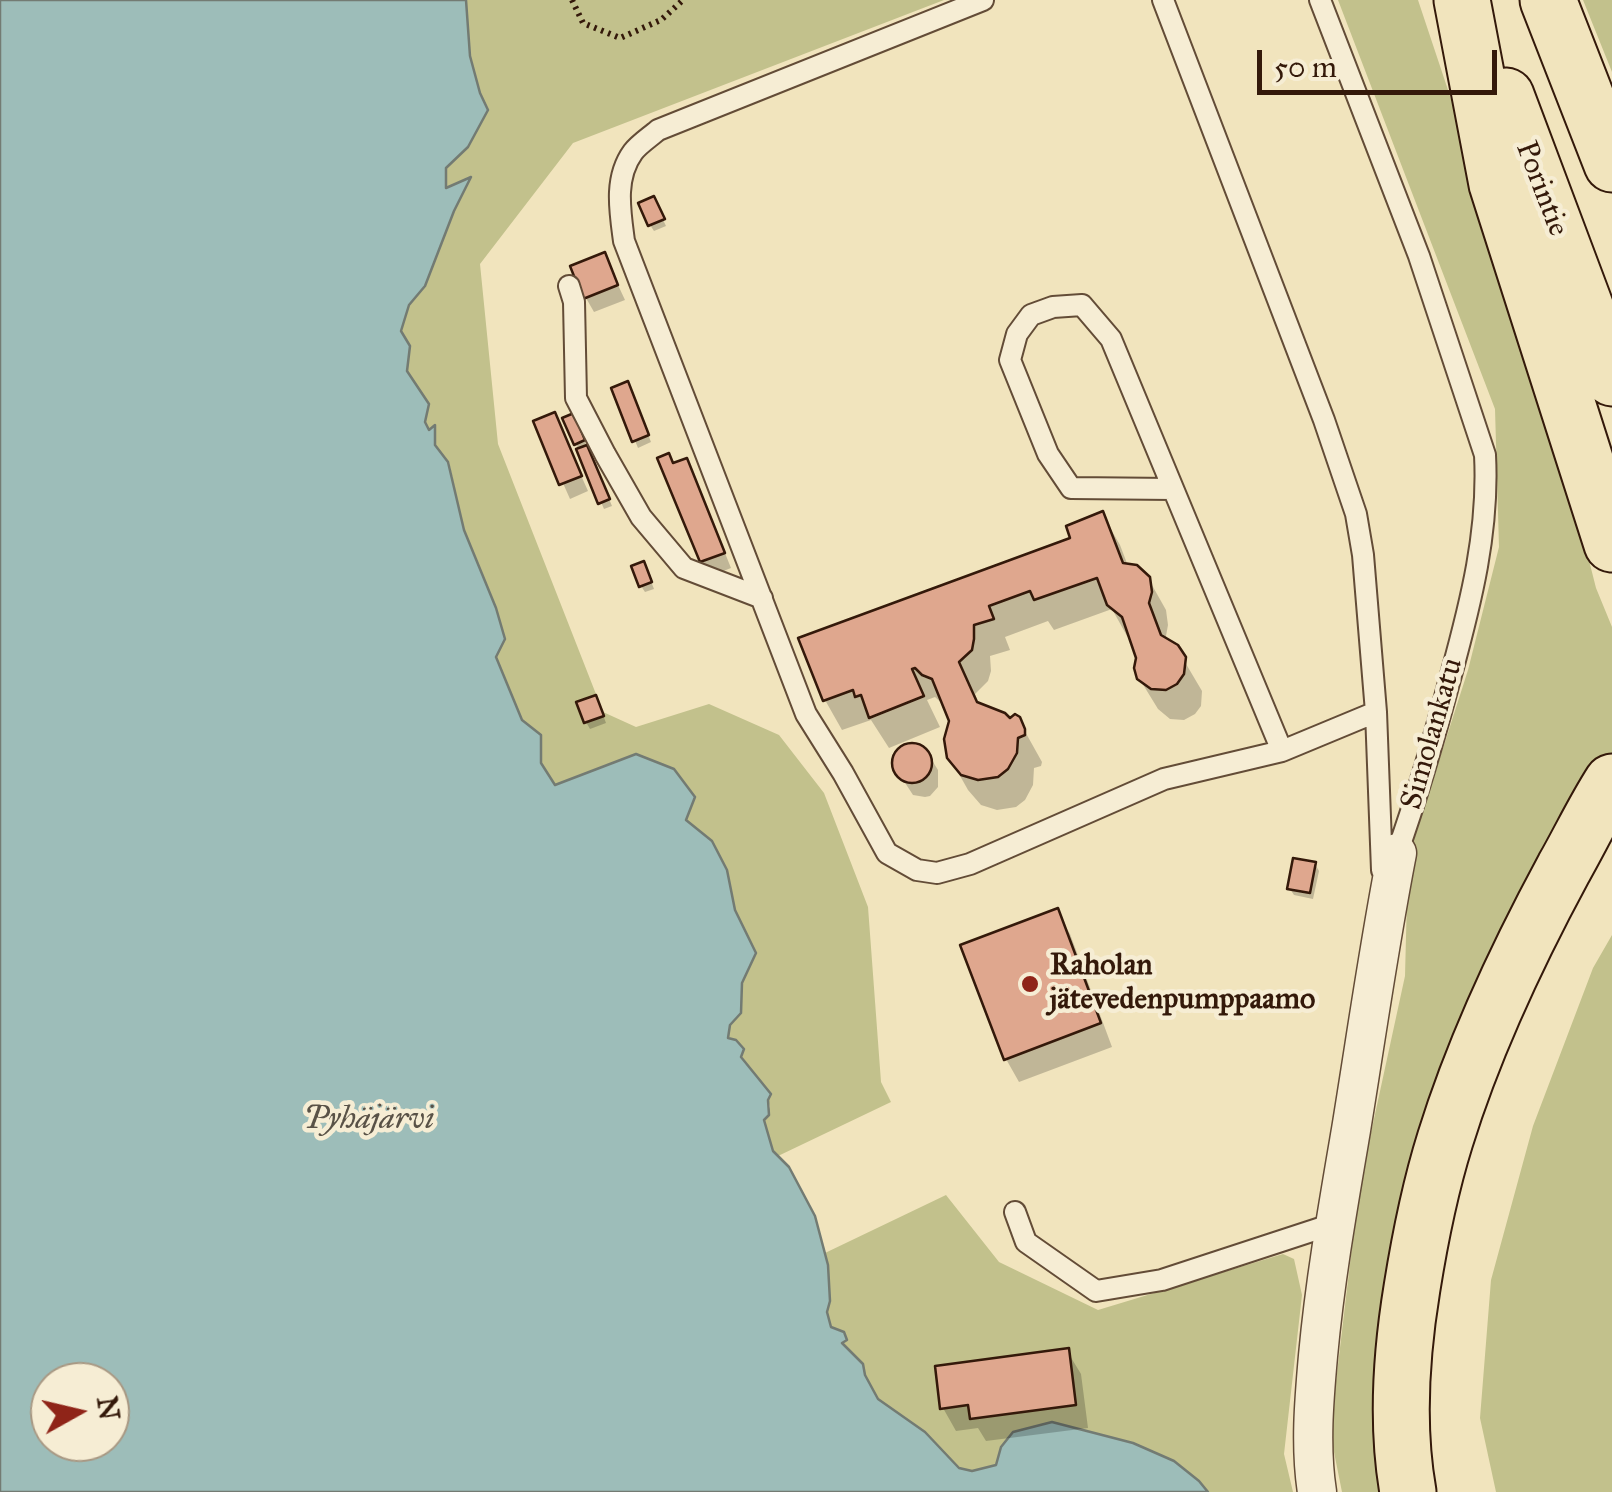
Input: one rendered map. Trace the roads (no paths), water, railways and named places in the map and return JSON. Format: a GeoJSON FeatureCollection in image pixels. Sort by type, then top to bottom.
{"type":"FeatureCollection","features":[{"type":"Feature","properties":{"kind":"highway","name":"Porintie"},"geometry":{"type":"LineString","coordinates":[[1466,0],[1612,378]]}},
{"type":"Feature","properties":{"kind":"highway"},"geometry":{"type":"LineString","coordinates":[[1466,0],[1497,184],[1612,544]]}},
{"type":"Feature","properties":{"kind":"highway"},"geometry":{"type":"LineString","coordinates":[[1548,0],[1612,164]]}},
{"type":"Feature","properties":{"kind":"highway"},"geometry":{"type":"LineString","coordinates":[[1408,1492],[1402,1449],[1404,1334],[1421,1232],[1445,1140],[1480,1044],[1526,937],[1609,786]]}},
{"type":"Feature","properties":{"kind":"highway"},"geometry":{"type":"LineString","coordinates":[[1446,1492],[1436,1415],[1439,1342],[1457,1236],[1477,1153],[1511,1058],[1557,954],[1612,849]]}},
{"type":"Feature","properties":{"kind":"street","name":"Simolankatu"},"geometry":{"type":"LineString","coordinates":[[1317,1492],[1312,1462],[1314,1398],[1333,1224],[1382,926],[1398,853]]}},
{"type":"Feature","properties":{"kind":"lane"},"geometry":{"type":"LineString","coordinates":[[983,0],[658,130],[634,150],[624,168],[619,195],[624,241],[806,714],[887,854],[917,870],[937,873],[970,864],[1164,779],[1282,751],[1376,712]]}},
{"type":"Feature","properties":{"kind":"lane"},"geometry":{"type":"LineString","coordinates":[[1163,0],[1324,420],[1356,514],[1376,712],[1382,926]]}},
{"type":"Feature","properties":{"kind":"lane","name":"Simolankatu"},"geometry":{"type":"LineString","coordinates":[[1320,0],[1418,256],[1485,455],[1480,560],[1422,780],[1398,853]]}},
{"type":"Feature","properties":{"kind":"lane"},"geometry":{"type":"LineString","coordinates":[[569,286],[574,302],[576,398],[641,517],[684,568],[762,598]]}},
{"type":"Feature","properties":{"kind":"lane"},"geometry":{"type":"LineString","coordinates":[[1173,489],[1071,488],[1048,454],[1010,360],[1017,334],[1031,315],[1053,307],[1082,306],[1111,338],[1282,751]]}},
{"type":"Feature","properties":{"kind":"lane"},"geometry":{"type":"LineString","coordinates":[[1014,1212],[1026,1242],[1096,1291],[1162,1280],[1333,1224]]}},
{"type":"Feature","properties":{"kind":"water","name":"Pyhäjärvi"},"geometry":{"type":"Polygon","coordinates":[[[0,0],[466,0],[470,56],[488,110],[468,147],[446,168],[446,188],[471,177],[425,286],[409,305],[401,331],[410,346],[407,371],[429,404],[425,422],[429,430],[435,425],[435,445],[448,462],[464,530],[496,608],[505,639],[496,657],[522,720],[541,735],[541,763],[555,785],[636,754],[674,769],[695,797],[686,820],[712,841],[727,870],[735,910],[756,953],[742,983],[741,1013],[730,1025],[728,1038],[744,1049],[741,1057],[771,1094],[769,1115],[764,1120],[773,1151],[789,1167],[815,1216],[828,1265],[827,1312],[831,1327],[844,1332],[847,1340],[842,1343],[863,1364],[878,1399],[925,1432],[959,1468],[972,1471],[996,1465],[1001,1447],[1013,1432],[1052,1422],[1133,1443],[1174,1461],[1208,1492],[0,1492],[0,0]]]}},
{"type":"Feature","properties":{"kind":"place","name":"Raholan jätevedenpumppaamo"},"geometry":{"type":"Point","coordinates":[1030,984]}}]}
